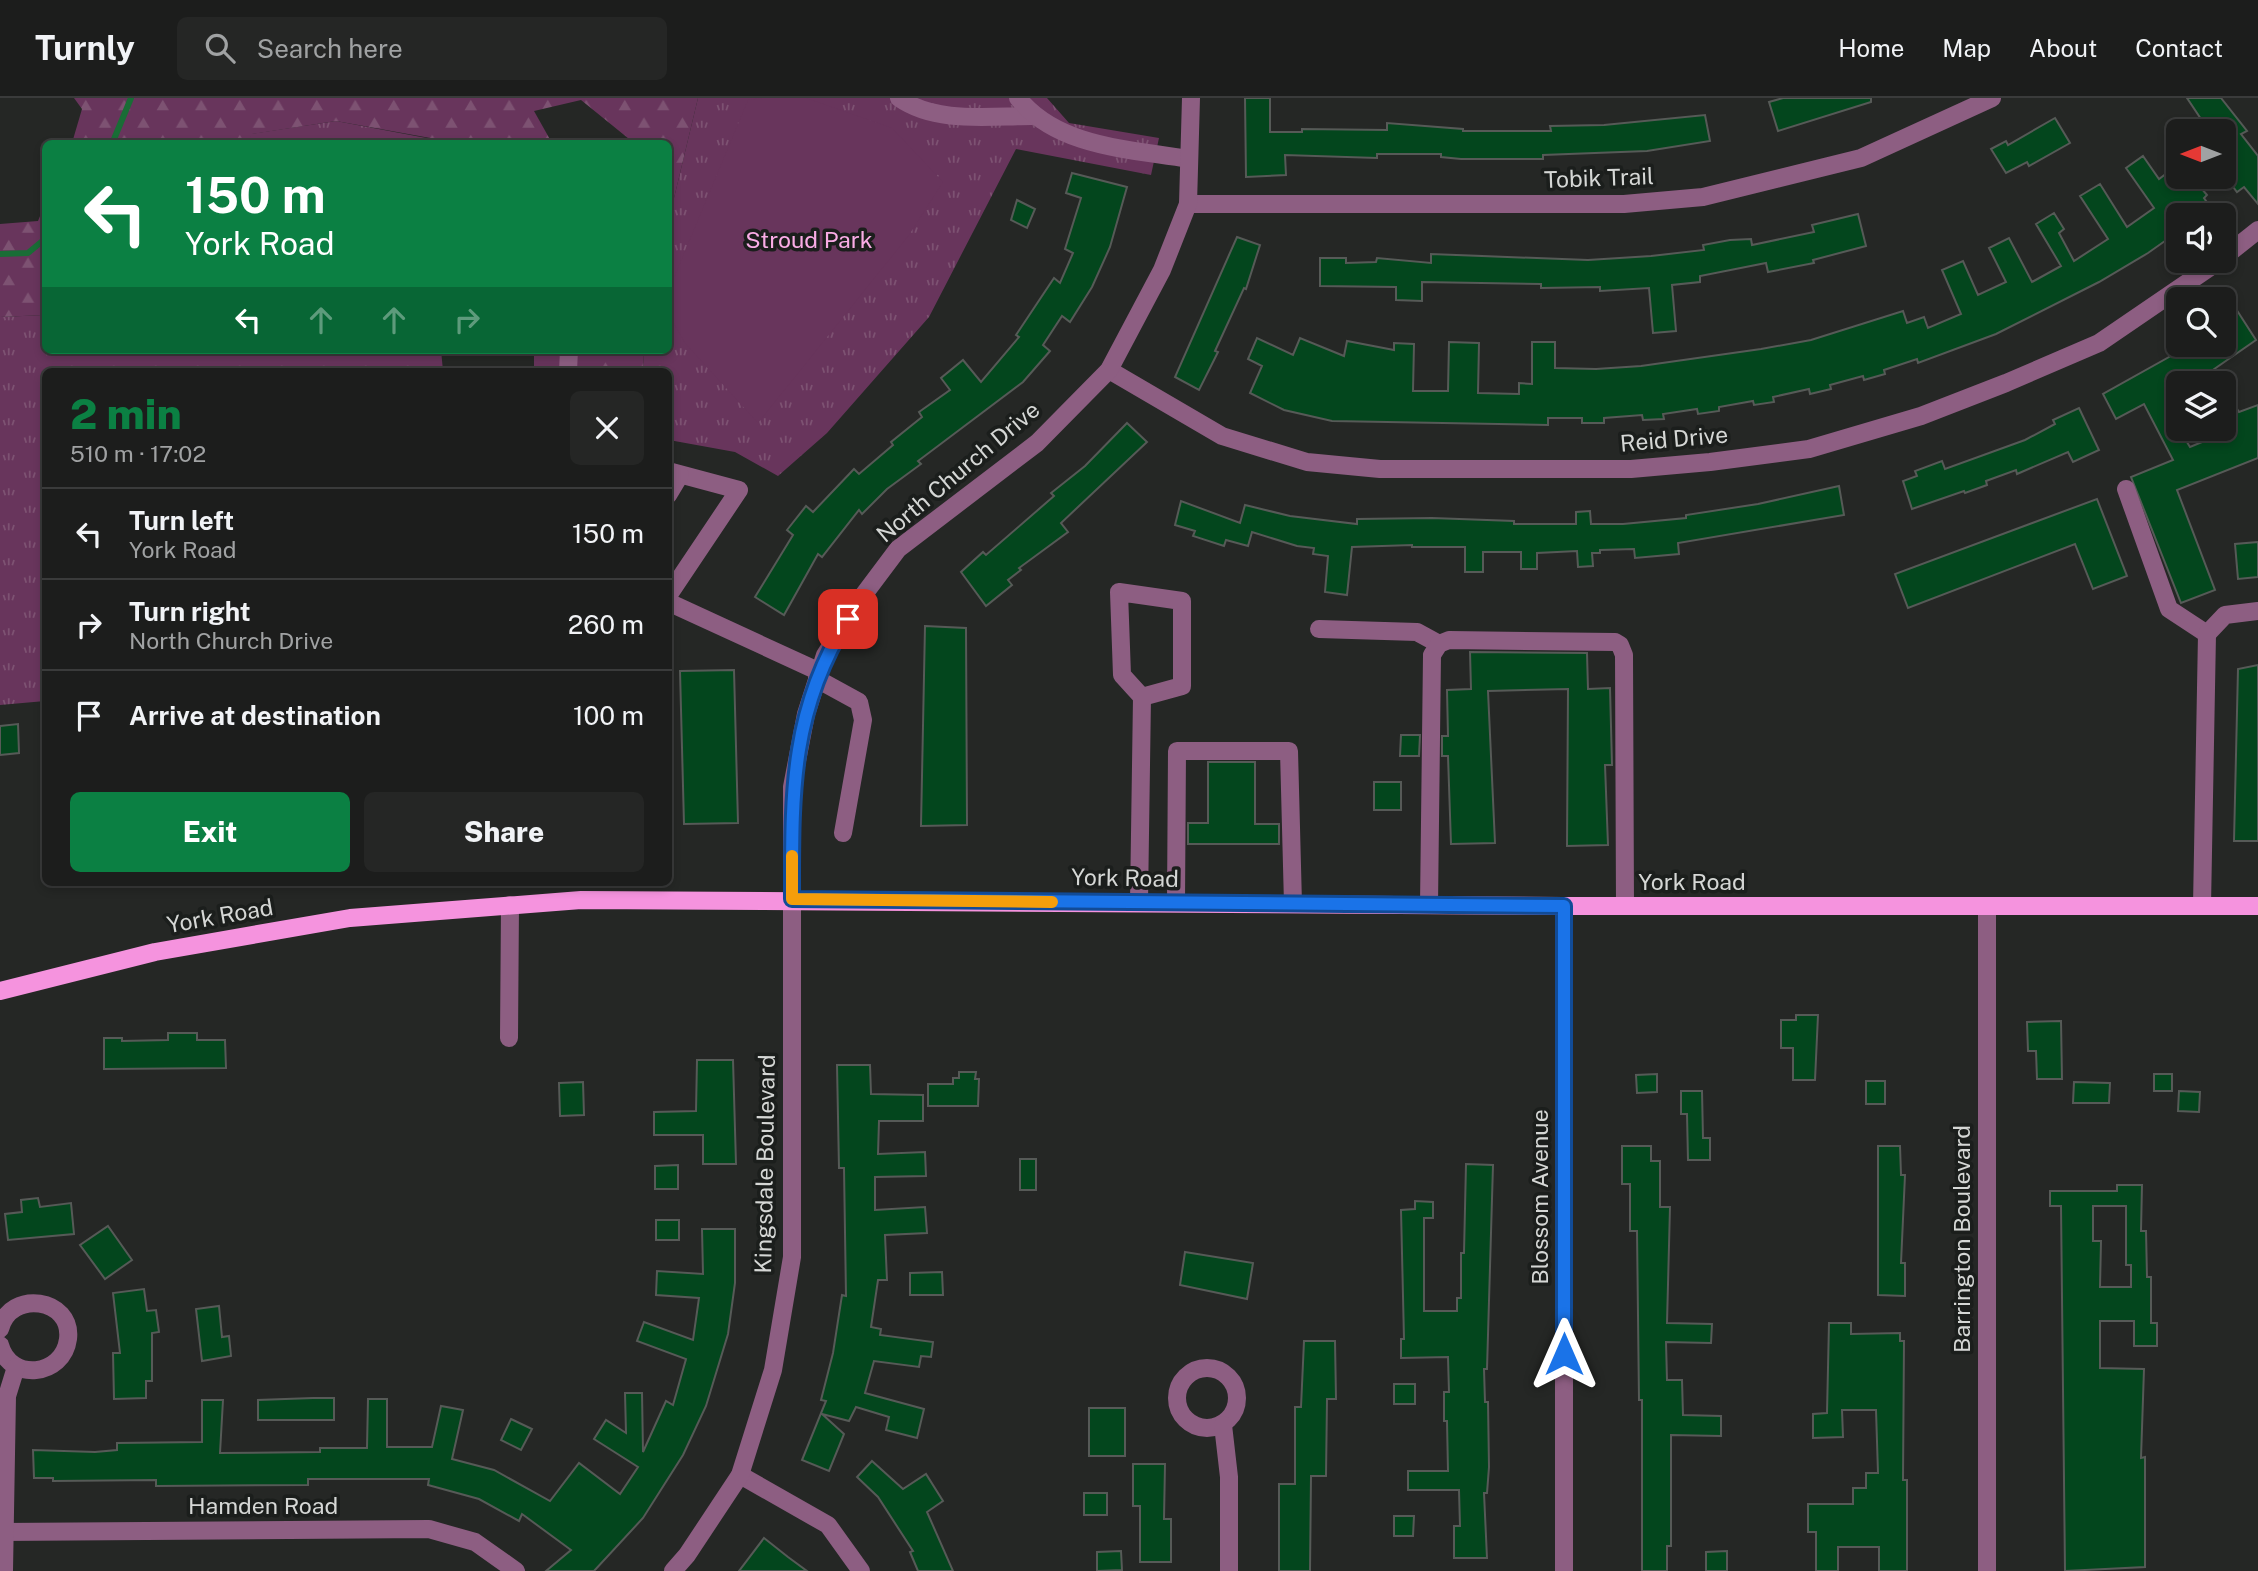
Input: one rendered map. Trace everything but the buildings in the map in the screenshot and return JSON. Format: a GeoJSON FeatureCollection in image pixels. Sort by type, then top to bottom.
{"type":"FeatureCollection","features":[{"type":"Feature","properties":{"kind":"main road","name":"York Road"},"geometry":{"type":"LineString","coordinates":[[0,991],[155,952],[350,918],[581,900],[792,899],[1564,906],[2258,906]]}},
{"type":"Feature","properties":{"kind":"street"},"geometry":{"type":"LineString","coordinates":[[899,98],[940,116],[1032,116]]}},
{"type":"Feature","properties":{"kind":"street"},"geometry":{"type":"LineString","coordinates":[[1018,98],[1032,116],[1073,138],[1189,159]]}},
{"type":"Feature","properties":{"kind":"street","name":"North Church Drive"},"geometry":{"type":"LineString","coordinates":[[792,899],[792,787],[806,714],[825,655],[859,601],[898,549],[1037,443],[1109,370],[1162,270],[1188,204],[1191,98]]}},
{"type":"Feature","properties":{"kind":"street","name":"Tobik Trail"},"geometry":{"type":"LineString","coordinates":[[1188,204],[1624,204],[1703,197],[1861,158],[1992,98]]}},
{"type":"Feature","properties":{"kind":"street"},"geometry":{"type":"LineString","coordinates":[[2236,247],[2258,230]]}},
{"type":"Feature","properties":{"kind":"street","name":"Reid Drive"},"geometry":{"type":"LineString","coordinates":[[1109,370],[1222,436],[1307,463],[1380,469],[1631,469],[1710,463],[1809,449],[1921,416],[2007,383],[2099,343],[2201,273]]}},
{"type":"Feature","properties":{"kind":"street"},"geometry":{"type":"LineString","coordinates":[[672,590],[739,489],[674,473]]}},
{"type":"Feature","properties":{"kind":"street"},"geometry":{"type":"LineString","coordinates":[[2126,489],[2169,609],[2207,634]]}},
{"type":"Feature","properties":{"kind":"street"},"geometry":{"type":"LineString","coordinates":[[1139,902],[1142,697],[1122,675],[1119,592],[1182,601],[1182,686],[1142,697]]}},
{"type":"Feature","properties":{"kind":"street"},"geometry":{"type":"LineString","coordinates":[[672,604],[819,675],[859,702],[863,720],[843,833]]}},
{"type":"Feature","properties":{"kind":"street"},"geometry":{"type":"LineString","coordinates":[[2202,906],[2207,634],[2225,615],[2258,611]]}},
{"type":"Feature","properties":{"kind":"street"},"geometry":{"type":"LineString","coordinates":[[1319,629],[1417,632],[1439,644],[1463,640],[1615,642],[1620,645],[1624,655],[1625,906]]}},
{"type":"Feature","properties":{"kind":"street"},"geometry":{"type":"LineString","coordinates":[[1429,905],[1432,655],[1439,644]]}},
{"type":"Feature","properties":{"kind":"street"},"geometry":{"type":"LineString","coordinates":[[1176,903],[1177,751],[1289,751],[1293,904]]}},
{"type":"Feature","properties":{"kind":"street","name":"Kingsdale Boulevard"},"geometry":{"type":"LineString","coordinates":[[673,1571],[687,1555],[740,1475],[772,1370],[792,1257],[792,899]]}},
{"type":"Feature","properties":{"kind":"street"},"geometry":{"type":"LineString","coordinates":[[509,1038],[510,905]]}},
{"type":"Feature","properties":{"kind":"street","name":"Blossom Avenue"},"geometry":{"type":"LineString","coordinates":[[1564,906],[1564,1571]]}},
{"type":"Feature","properties":{"kind":"street","name":"Barrington Boulevard"},"geometry":{"type":"LineString","coordinates":[[1987,906],[1987,1571]]}},
{"type":"Feature","properties":{"kind":"street"},"geometry":{"type":"LineString","coordinates":[[0,1329],[2,1319],[16,1306],[33,1301],[51,1306],[64,1319],[68,1337],[64,1354],[51,1367],[33,1372],[16,1367],[2,1354],[0,1345]]}},
{"type":"Feature","properties":{"kind":"street"},"geometry":{"type":"LineString","coordinates":[[4,1571],[2,1532],[7,1396],[16,1367]]}},
{"type":"Feature","properties":{"kind":"street"},"geometry":{"type":"LineString","coordinates":[[1223,1425],[1229,1477],[1229,1571]]}},
{"type":"Feature","properties":{"kind":"street"},"geometry":{"type":"LineString","coordinates":[[740,1475],[828,1525],[861,1571]]}},
{"type":"Feature","properties":{"kind":"street","name":"Hamden Road"},"geometry":{"type":"LineString","coordinates":[[2,1532],[429,1529],[475,1542],[516,1571]]}},
{"type":"Feature","properties":{"kind":"green space"},"geometry":{"type":"Polygon","coordinates":[[[74,98],[698,98],[672,206],[672,140],[630,140],[581,100],[534,111],[550,140],[441,140],[336,121],[252,134],[249,140],[73,140],[82,109],[74,98]]]}},
{"type":"Feature","properties":{"kind":"green space","name":"Stroud Park"},"geometry":{"type":"Polygon","coordinates":[[[698,98],[1047,98],[1069,123],[1159,138],[1151,175],[1016,149],[929,317],[827,433],[778,476],[735,452],[672,441],[672,368],[643,368],[644,354],[672,354],[672,206],[698,98]]]}},
{"type":"Feature","properties":{"kind":"green space"},"geometry":{"type":"Polygon","coordinates":[[[806,98],[892,128],[943,182],[909,235],[758,423],[685,343],[672,320],[672,282],[748,100],[806,98]]]}},
{"type":"Feature","properties":{"kind":"green space"},"geometry":{"type":"Polygon","coordinates":[[[336,121],[437,140],[249,140],[251,134],[336,121]]]}},
{"type":"Feature","properties":{"kind":"green space"},"geometry":{"type":"Polygon","coordinates":[[[42,211],[42,315],[0,317],[0,224],[38,221],[42,211]]]}},
{"type":"Feature","properties":{"kind":"green space"},"geometry":{"type":"Polygon","coordinates":[[[42,315],[42,354],[441,354],[443,368],[42,368],[42,701],[0,705],[0,317],[42,315]]]}},
{"type":"Feature","properties":{"kind":"green space"},"geometry":{"type":"Polygon","coordinates":[[[534,354],[644,354],[643,368],[534,368],[534,354]]]}},
{"type":"Feature","properties":{"kind":"waterway"},"geometry":{"type":"LineString","coordinates":[[114,140],[131,98]]}},
{"type":"Feature","properties":{"kind":"waterway"},"geometry":{"type":"LineString","coordinates":[[0,254],[28,253],[42,241]]}},
{"type":"Feature","properties":{"kind":"slow traffic"},"geometry":{"type":"LineString","coordinates":[[792,856],[792,899],[1052,902]]}},
{"type":"Feature","properties":{"kind":"route"},"geometry":{"type":"LineString","coordinates":[[848,619],[825,655],[806,714],[792,787],[792,899],[1564,906],[1564,1354]]}}]}
